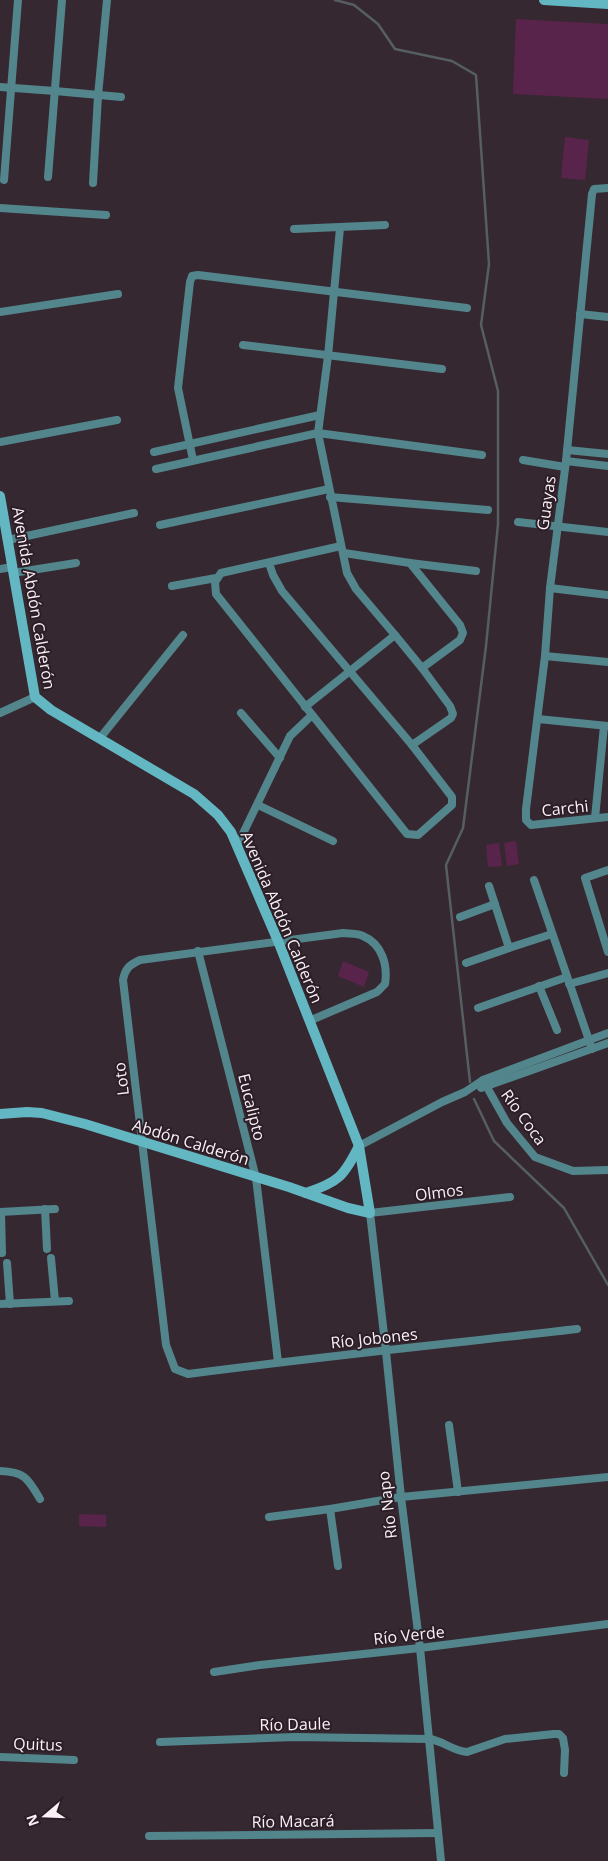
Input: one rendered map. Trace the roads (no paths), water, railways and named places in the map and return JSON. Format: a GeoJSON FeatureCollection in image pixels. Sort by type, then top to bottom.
{"type":"FeatureCollection","features":[{"type":"Feature","properties":{"kind":"street"},"geometry":{"type":"LineString","coordinates":[[4,180],[18,0]]}},
{"type":"Feature","properties":{"kind":"street"},"geometry":{"type":"LineString","coordinates":[[48,177],[62,0]]}},
{"type":"Feature","properties":{"kind":"street"},"geometry":{"type":"LineString","coordinates":[[92,183],[98,96],[108,0]]}},
{"type":"Feature","properties":{"kind":"street"},"geometry":{"type":"LineString","coordinates":[[544,0],[608,4]]}},
{"type":"Feature","properties":{"kind":"street"},"geometry":{"type":"LineString","coordinates":[[0,88],[55,91],[121,98]]}},
{"type":"Feature","properties":{"kind":"street","name":"Guayas"},"geometry":{"type":"LineString","coordinates":[[526,820],[546,656],[550,588],[567,450],[594,189],[608,188]]}},
{"type":"Feature","properties":{"kind":"street"},"geometry":{"type":"LineString","coordinates":[[0,208],[106,215]]}},
{"type":"Feature","properties":{"kind":"street"},"geometry":{"type":"LineString","coordinates":[[294,228],[340,228],[385,225]]}},
{"type":"Feature","properties":{"kind":"street"},"geometry":{"type":"LineString","coordinates":[[340,228],[328,356],[318,433],[347,573],[351,581],[422,668],[450,706],[453,714],[451,718],[412,745]]}},
{"type":"Feature","properties":{"kind":"street"},"geometry":{"type":"LineString","coordinates":[[193,460],[178,388],[192,276],[198,275],[467,308]]}},
{"type":"Feature","properties":{"kind":"street"},"geometry":{"type":"LineString","coordinates":[[0,312],[118,294]]}},
{"type":"Feature","properties":{"kind":"street"},"geometry":{"type":"LineString","coordinates":[[580,314],[608,317]]}},
{"type":"Feature","properties":{"kind":"street"},"geometry":{"type":"LineString","coordinates":[[242,345],[442,369]]}},
{"type":"Feature","properties":{"kind":"street"},"geometry":{"type":"LineString","coordinates":[[154,452],[320,415]]}},
{"type":"Feature","properties":{"kind":"street"},"geometry":{"type":"LineString","coordinates":[[0,442],[117,420]]}},
{"type":"Feature","properties":{"kind":"street"},"geometry":{"type":"LineString","coordinates":[[156,469],[318,433],[482,455]]}},
{"type":"Feature","properties":{"kind":"street"},"geometry":{"type":"LineString","coordinates":[[567,450],[608,454]]}},
{"type":"Feature","properties":{"kind":"street"},"geometry":{"type":"LineString","coordinates":[[523,460],[608,466]]}},
{"type":"Feature","properties":{"kind":"street"},"geometry":{"type":"LineString","coordinates":[[160,525],[330,493],[488,510]]}},
{"type":"Feature","properties":{"kind":"street","name":"Avenida Abdón Calderón"},"geometry":{"type":"LineString","coordinates":[[0,496],[35,697],[42,704],[194,794],[218,816],[231,832],[278,942],[359,1146]]}},
{"type":"Feature","properties":{"kind":"street"},"geometry":{"type":"LineString","coordinates":[[8,540],[134,513]]}},
{"type":"Feature","properties":{"kind":"street"},"geometry":{"type":"LineString","coordinates":[[518,522],[608,532]]}},
{"type":"Feature","properties":{"kind":"street"},"geometry":{"type":"LineString","coordinates":[[172,586],[216,578],[221,573],[342,550],[410,563],[476,571]]}},
{"type":"Feature","properties":{"kind":"street"},"geometry":{"type":"LineString","coordinates":[[0,569],[13,570],[76,563]]}},
{"type":"Feature","properties":{"kind":"street"},"geometry":{"type":"LineString","coordinates":[[216,578],[215,589],[219,600],[407,834],[418,835],[452,805],[452,797],[412,745],[282,591],[269,563]]}},
{"type":"Feature","properties":{"kind":"street"},"geometry":{"type":"LineString","coordinates":[[410,563],[460,626],[463,633],[457,643],[422,668]]}},
{"type":"Feature","properties":{"kind":"street"},"geometry":{"type":"LineString","coordinates":[[550,588],[608,595]]}},
{"type":"Feature","properties":{"kind":"street"},"geometry":{"type":"LineString","coordinates":[[100,738],[183,635]]}},
{"type":"Feature","properties":{"kind":"street"},"geometry":{"type":"LineString","coordinates":[[305,707],[394,635]]}},
{"type":"Feature","properties":{"kind":"street"},"geometry":{"type":"LineString","coordinates":[[546,656],[608,662]]}},
{"type":"Feature","properties":{"kind":"street"},"geometry":{"type":"LineString","coordinates":[[0,713],[35,697]]}},
{"type":"Feature","properties":{"kind":"street"},"geometry":{"type":"LineString","coordinates":[[241,713],[280,758]]}},
{"type":"Feature","properties":{"kind":"street"},"geometry":{"type":"LineString","coordinates":[[237,846],[290,736],[311,716]]}},
{"type":"Feature","properties":{"kind":"street"},"geometry":{"type":"LineString","coordinates":[[538,719],[606,726],[595,818]]}},
{"type":"Feature","properties":{"kind":"street"},"geometry":{"type":"LineString","coordinates":[[258,805],[333,842]]}},
{"type":"Feature","properties":{"kind":"street","name":"Carchi"},"geometry":{"type":"LineString","coordinates":[[526,820],[531,825],[540,825],[608,817]]}},
{"type":"Feature","properties":{"kind":"street"},"geometry":{"type":"LineString","coordinates":[[608,870],[585,878],[608,952]]}},
{"type":"Feature","properties":{"kind":"street"},"geometry":{"type":"LineString","coordinates":[[534,880],[592,1048]]}},
{"type":"Feature","properties":{"kind":"street"},"geometry":{"type":"LineString","coordinates":[[489,886],[510,948]]}},
{"type":"Feature","properties":{"kind":"street"},"geometry":{"type":"LineString","coordinates":[[460,917],[495,904]]}},
{"type":"Feature","properties":{"kind":"street"},"geometry":{"type":"LineString","coordinates":[[599,922],[608,919]]}},
{"type":"Feature","properties":{"kind":"street","name":"Loto"},"geometry":{"type":"LineString","coordinates":[[174,1369],[166,1346],[124,980],[125,972],[131,964],[140,960],[343,933],[362,935],[376,944],[384,957],[385,984],[377,992],[309,1021]]}},
{"type":"Feature","properties":{"kind":"street"},"geometry":{"type":"LineString","coordinates":[[466,962],[552,934]]}},
{"type":"Feature","properties":{"kind":"street","name":"Eucalipto"},"geometry":{"type":"LineString","coordinates":[[198,951],[256,1178],[278,1362]]}},
{"type":"Feature","properties":{"kind":"street"},"geometry":{"type":"LineString","coordinates":[[478,1008],[539,986],[608,973]]}},
{"type":"Feature","properties":{"kind":"street"},"geometry":{"type":"LineString","coordinates":[[539,986],[557,1030]]}},
{"type":"Feature","properties":{"kind":"street"},"geometry":{"type":"LineString","coordinates":[[306,1193],[326,1186],[344,1174],[359,1146],[442,1102],[608,1033]]}},
{"type":"Feature","properties":{"kind":"street"},"geometry":{"type":"LineString","coordinates":[[485,1084],[608,1043]]}},
{"type":"Feature","properties":{"kind":"street","name":"Río Coca"},"geometry":{"type":"LineString","coordinates":[[485,1084],[508,1123],[535,1157],[573,1171],[608,1170]]}},
{"type":"Feature","properties":{"kind":"street","name":"Abdón Calderón"},"geometry":{"type":"LineString","coordinates":[[0,1114],[42,1113],[306,1193],[348,1208],[370,1213]]}},
{"type":"Feature","properties":{"kind":"street","name":"Río Napo"},"geometry":{"type":"LineString","coordinates":[[359,1146],[370,1213],[401,1497],[420,1648],[441,1861]]}},
{"type":"Feature","properties":{"kind":"street","name":"Olmos"},"geometry":{"type":"LineString","coordinates":[[370,1213],[510,1197]]}},
{"type":"Feature","properties":{"kind":"street"},"geometry":{"type":"LineString","coordinates":[[2,1253],[0,1212],[55,1209]]}},
{"type":"Feature","properties":{"kind":"street"},"geometry":{"type":"LineString","coordinates":[[45,1210],[47,1249]]}},
{"type":"Feature","properties":{"kind":"street"},"geometry":{"type":"LineString","coordinates":[[51,1258],[55,1301]]}},
{"type":"Feature","properties":{"kind":"street"},"geometry":{"type":"LineString","coordinates":[[7,1263],[10,1304]]}},
{"type":"Feature","properties":{"kind":"street"},"geometry":{"type":"LineString","coordinates":[[0,1304],[69,1300]]}},
{"type":"Feature","properties":{"kind":"street","name":"Río Jobones"},"geometry":{"type":"LineString","coordinates":[[174,1369],[188,1374],[278,1362],[386,1352],[577,1329]]}},
{"type":"Feature","properties":{"kind":"street"},"geometry":{"type":"LineString","coordinates":[[449,1425],[458,1492]]}},
{"type":"Feature","properties":{"kind":"street"},"geometry":{"type":"LineString","coordinates":[[0,1471],[19,1474],[28,1478],[40,1499]]}},
{"type":"Feature","properties":{"kind":"street"},"geometry":{"type":"LineString","coordinates":[[269,1517],[401,1497],[608,1477]]}},
{"type":"Feature","properties":{"kind":"street"},"geometry":{"type":"LineString","coordinates":[[330,1509],[338,1566]]}},
{"type":"Feature","properties":{"kind":"street","name":"Río Verde"},"geometry":{"type":"LineString","coordinates":[[214,1672],[260,1664],[420,1648],[608,1624]]}},
{"type":"Feature","properties":{"kind":"street","name":"Río Daule"},"geometry":{"type":"LineString","coordinates":[[160,1742],[295,1737],[430,1739],[466,1752],[505,1739],[537,1734],[558,1734],[563,1738],[564,1742],[564,1773]]}},
{"type":"Feature","properties":{"kind":"street","name":"Quitus"},"geometry":{"type":"LineString","coordinates":[[0,1757],[74,1760]]}},
{"type":"Feature","properties":{"kind":"street","name":"Río Macará"},"geometry":{"type":"LineString","coordinates":[[149,1836],[438,1833]]}},
{"type":"Feature","properties":{"kind":"waterway"},"geometry":{"type":"LineString","coordinates":[[335,0],[354,5],[378,24],[395,49],[452,61],[476,75],[489,264],[481,325],[498,391],[498,524],[486,646],[463,828],[446,865],[470,1082]]}},
{"type":"Feature","properties":{"kind":"waterway"},"geometry":{"type":"LineString","coordinates":[[474,1099],[494,1141],[564,1208],[608,1285]]}}]}
